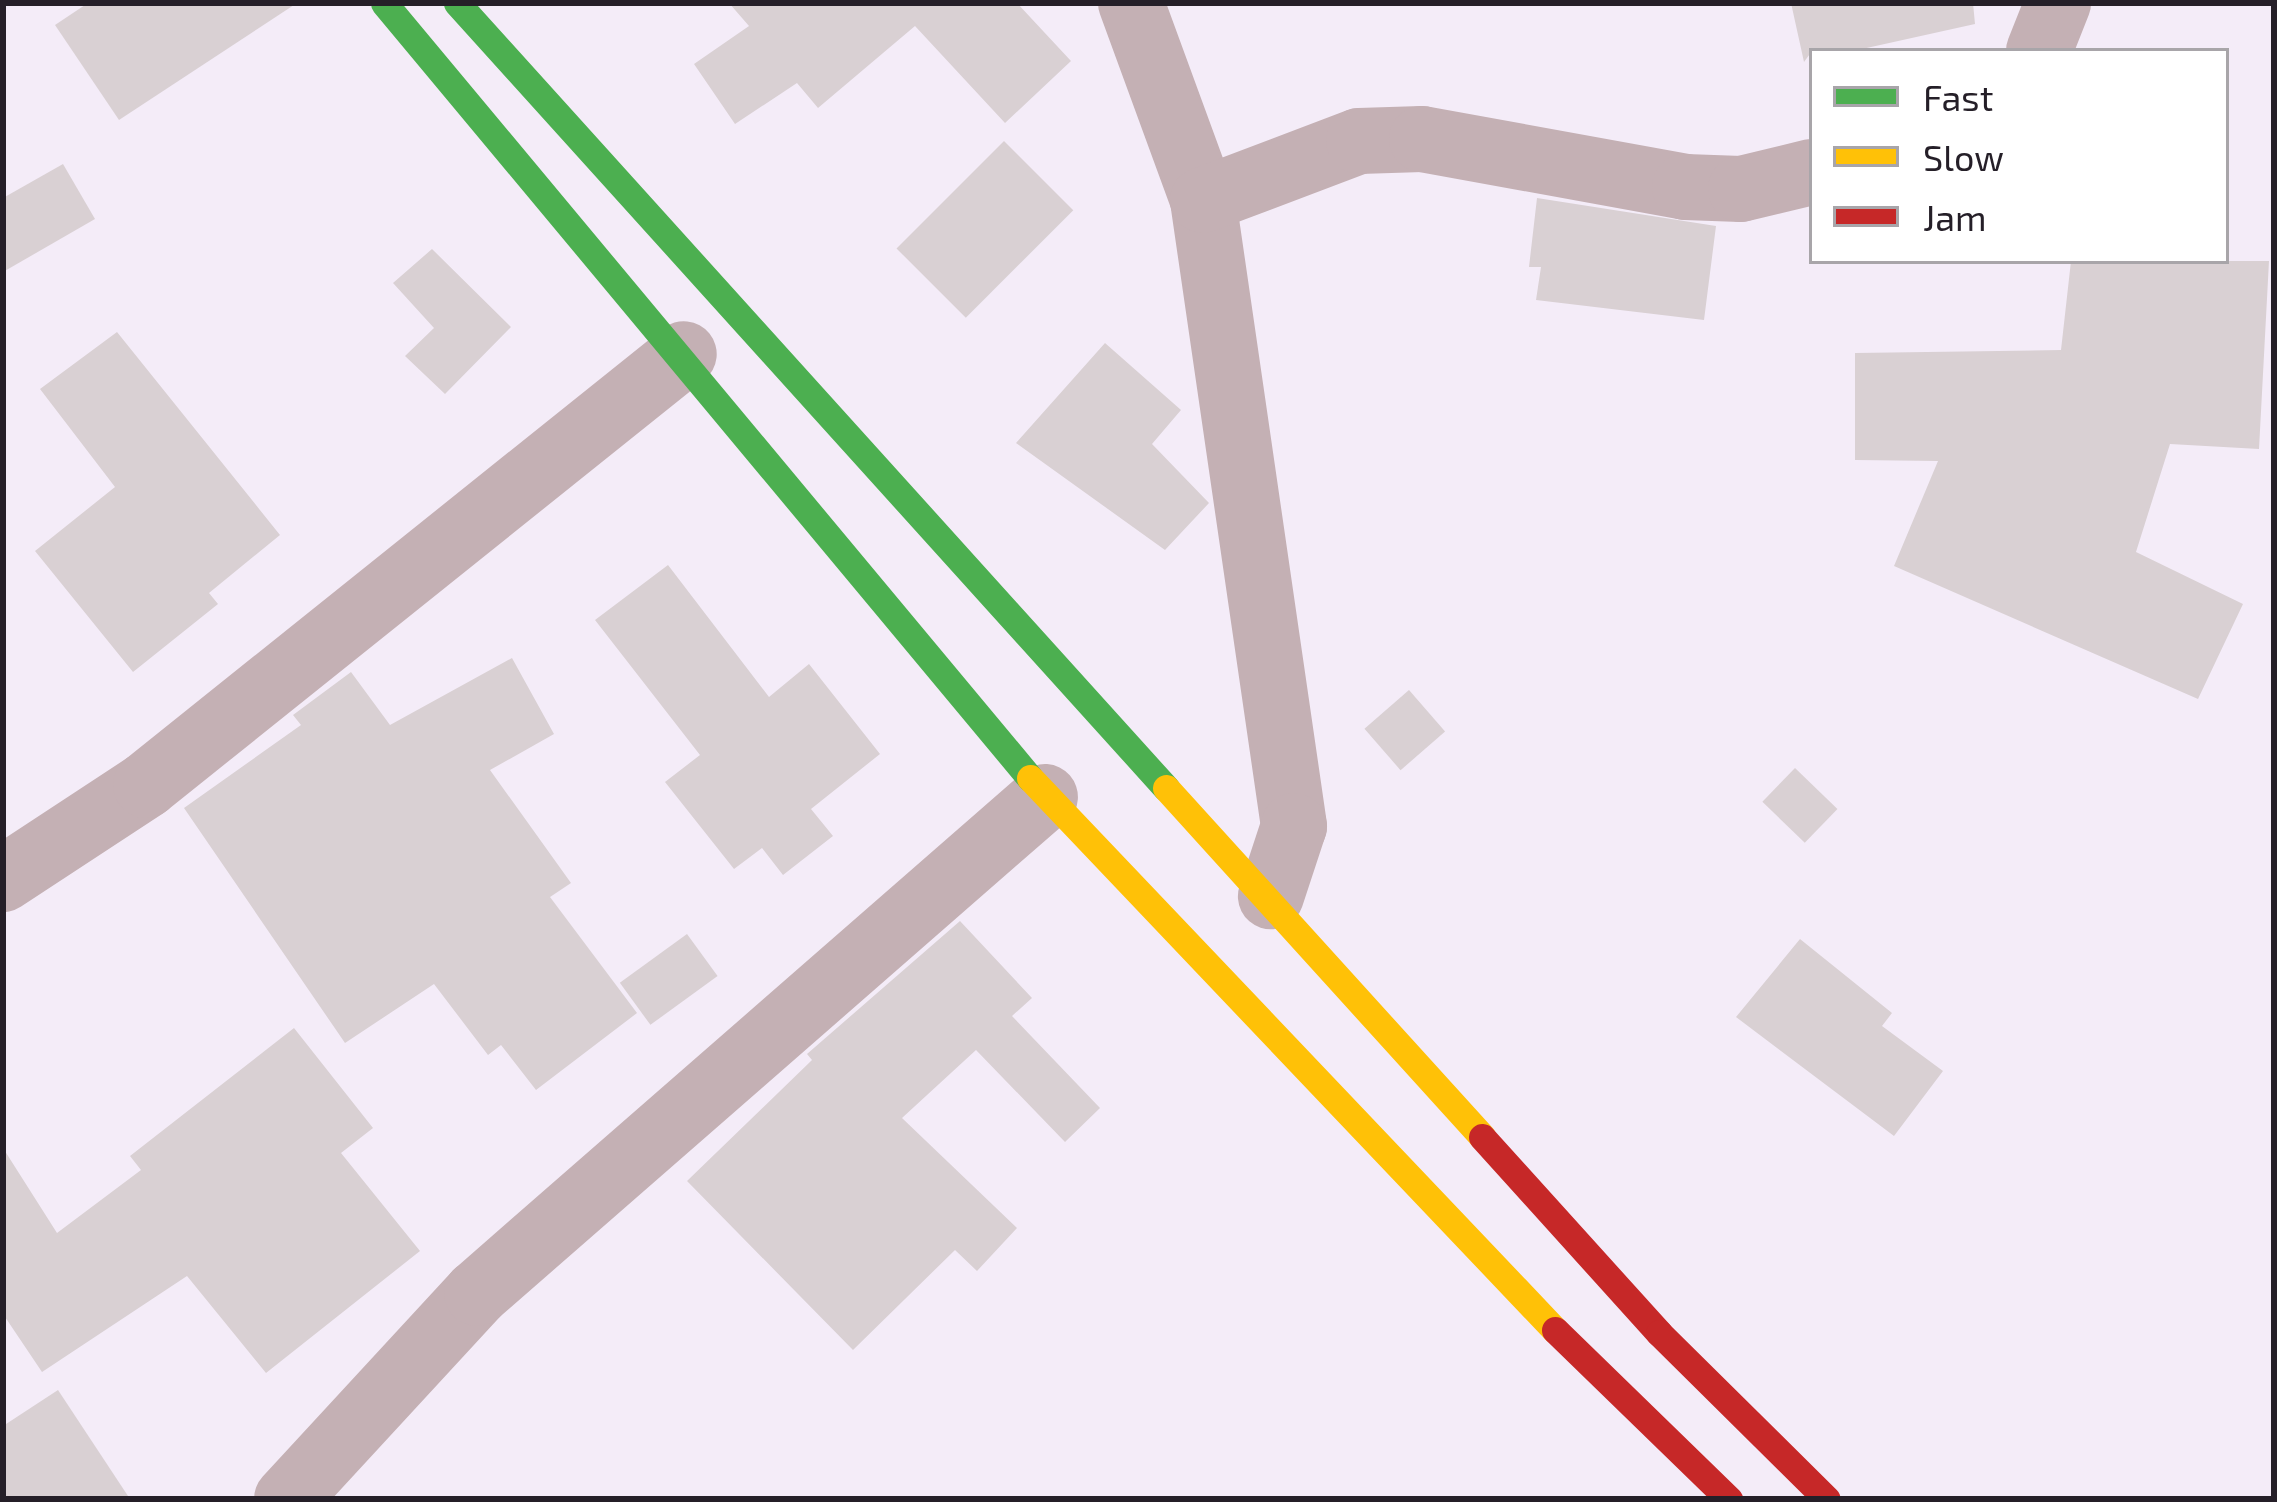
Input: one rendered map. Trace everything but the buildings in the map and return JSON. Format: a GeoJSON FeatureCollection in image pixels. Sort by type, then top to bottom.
{"type":"FeatureCollection","features":[{"type":"Feature","properties":{"kind":"main road"},"geometry":{"type":"LineString","coordinates":[[384,3],[684,354],[1045,797],[1572,1348],[1729,1499]]}},
{"type":"Feature","properties":{"kind":"main road"},"geometry":{"type":"LineString","coordinates":[[458,3],[1270,896],[1659,1333],[1828,1499]]}},
{"type":"Feature","properties":{"kind":"street"},"geometry":{"type":"LineString","coordinates":[[1130,3],[1203,200],[1294,826],[1270,896]]}},
{"type":"Feature","properties":{"kind":"street"},"geometry":{"type":"LineString","coordinates":[[2040,48],[2058,3]]}},
{"type":"Feature","properties":{"kind":"street"},"geometry":{"type":"LineString","coordinates":[[1203,200],[1338,148],[1401,140],[1685,187],[1741,189],[1809,173]]}},
{"type":"Feature","properties":{"kind":"street"},"geometry":{"type":"LineString","coordinates":[[3,879],[146,785],[684,354]]}},
{"type":"Feature","properties":{"kind":"street"},"geometry":{"type":"LineString","coordinates":[[287,1499],[477,1293],[1045,797]]}},
{"type":"Feature","properties":{"kind":"traffic: fast"},"geometry":{"type":"LineString","coordinates":[[384,3],[1030,778]]}},
{"type":"Feature","properties":{"kind":"traffic: fast"},"geometry":{"type":"LineString","coordinates":[[457,3],[1166,788]]}},
{"type":"Feature","properties":{"kind":"traffic: slow"},"geometry":{"type":"LineString","coordinates":[[1030,778],[1555,1330]]}},
{"type":"Feature","properties":{"kind":"traffic: slow"},"geometry":{"type":"LineString","coordinates":[[1166,788],[1482,1137]]}},
{"type":"Feature","properties":{"kind":"traffic: jam"},"geometry":{"type":"LineString","coordinates":[[1482,1137],[1659,1333],[1827,1499]]}},
{"type":"Feature","properties":{"kind":"traffic: jam"},"geometry":{"type":"LineString","coordinates":[[1555,1330],[1729,1499]]}}]}
